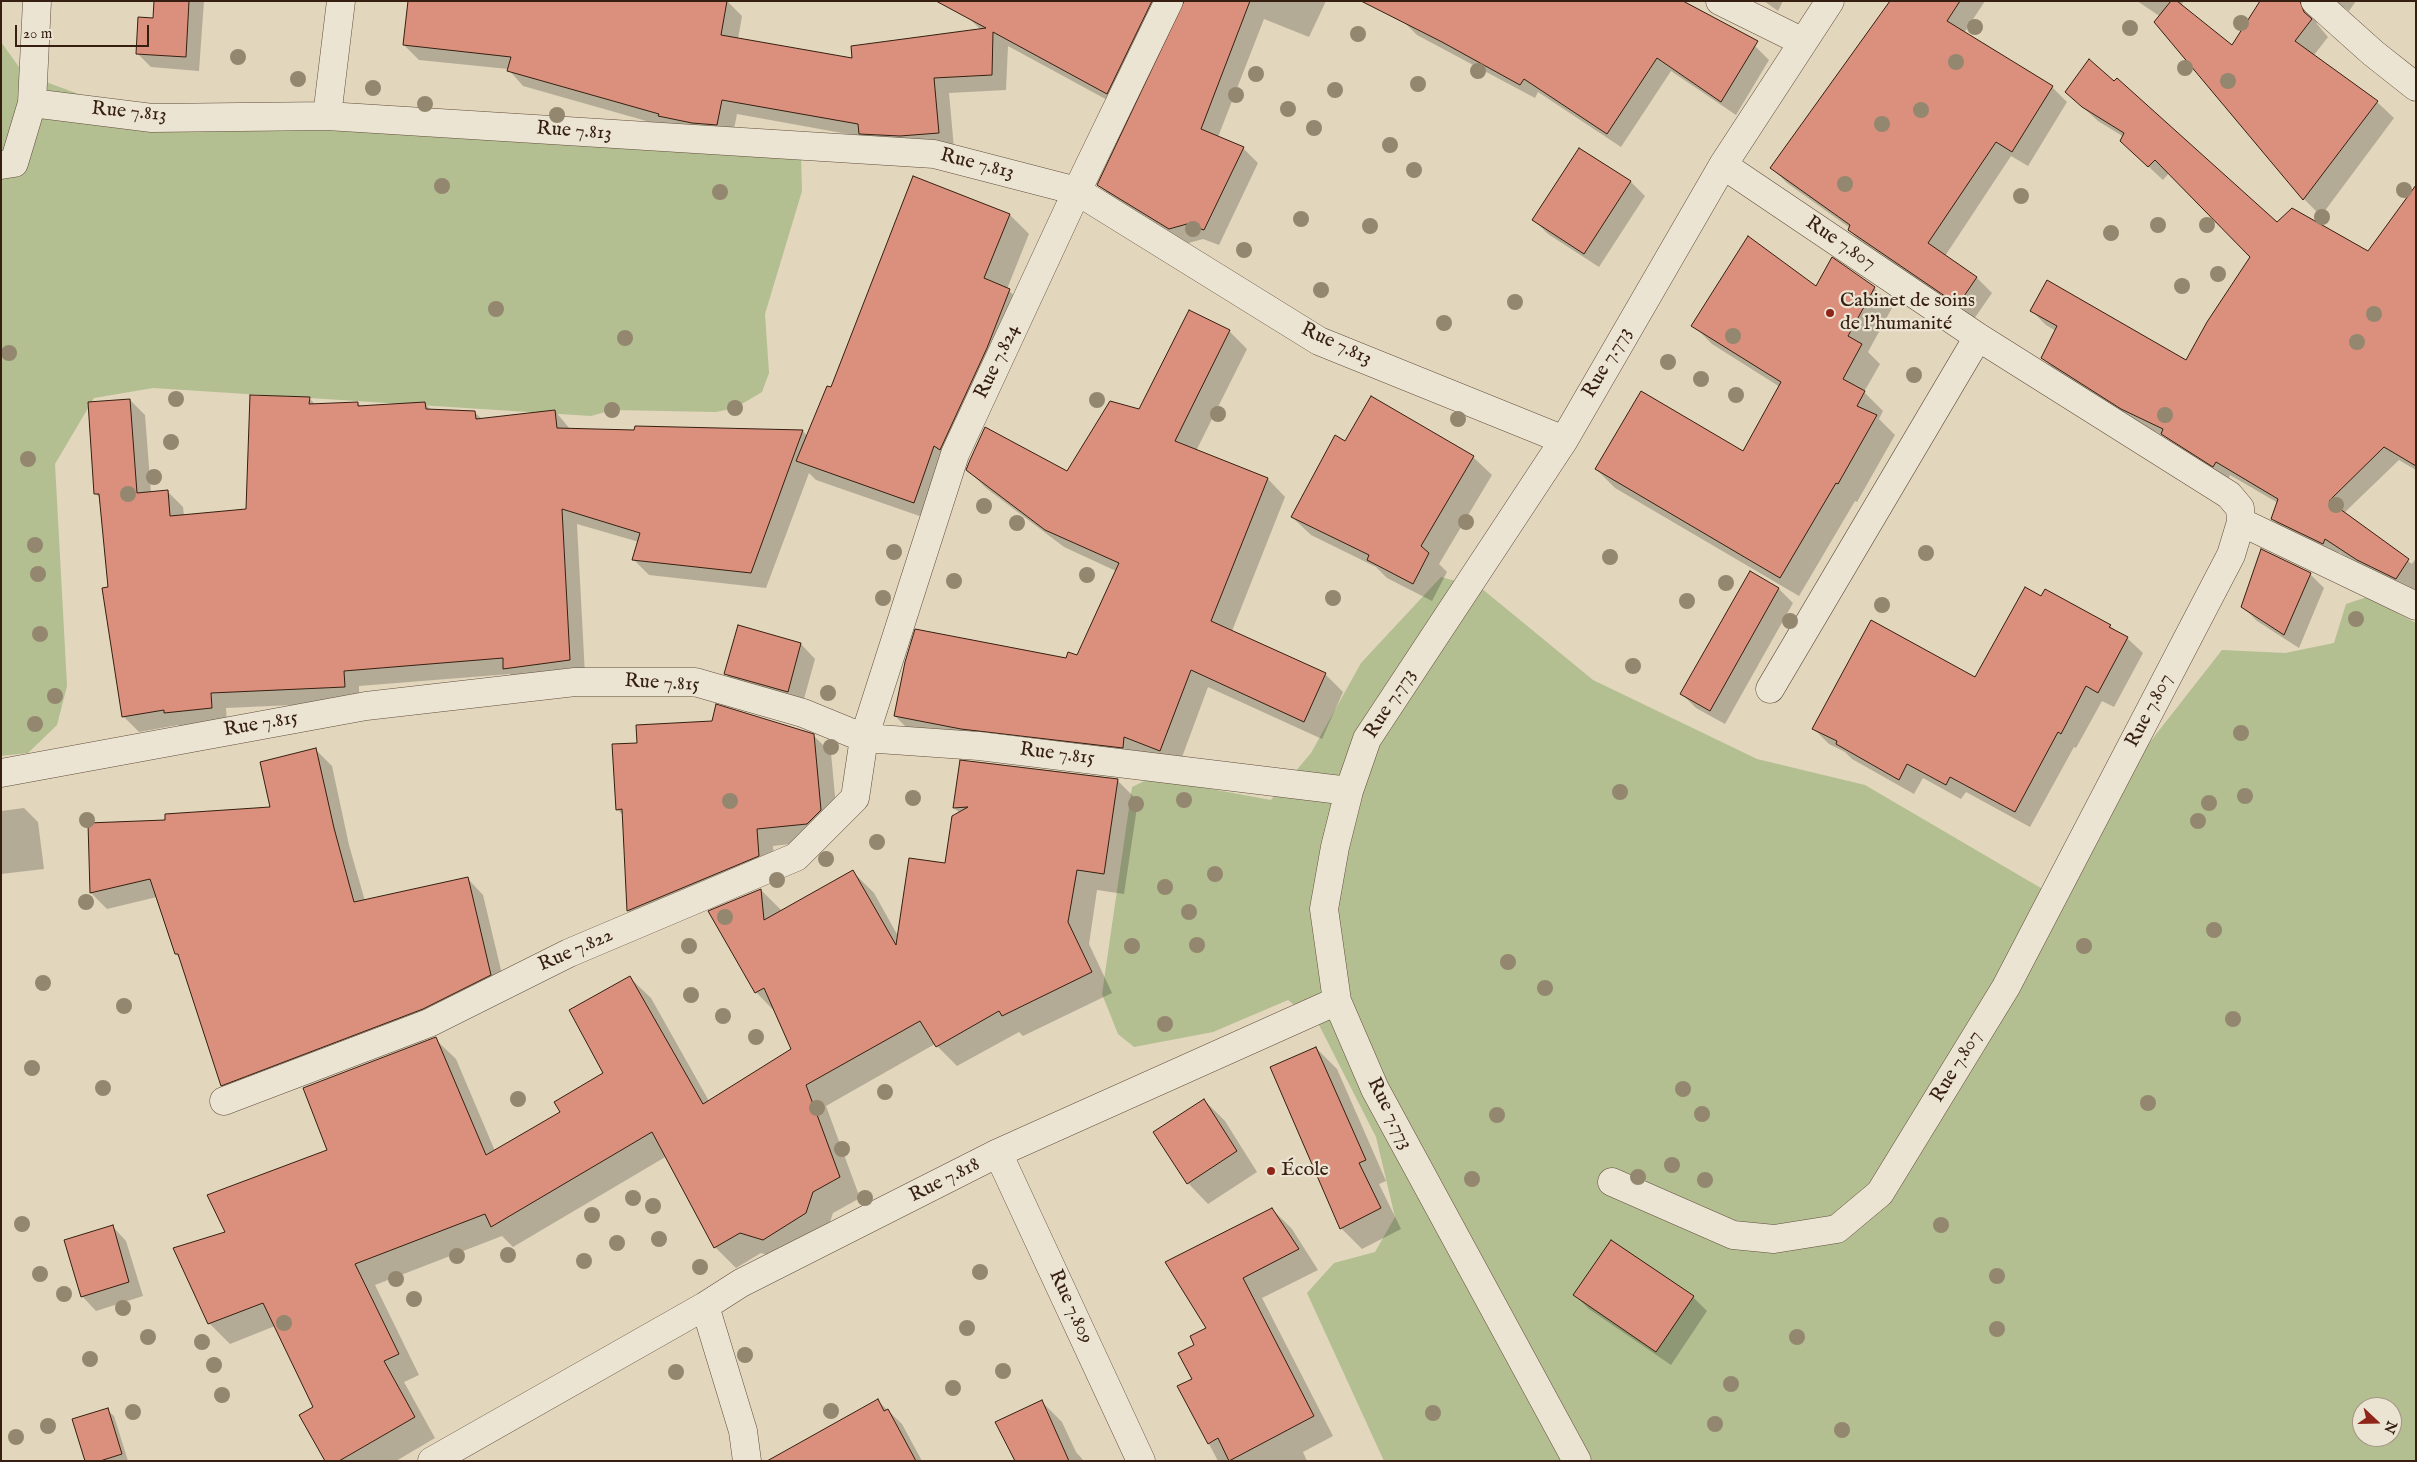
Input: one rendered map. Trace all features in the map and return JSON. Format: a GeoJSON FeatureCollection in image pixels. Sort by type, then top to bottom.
{"type":"FeatureCollection","features":[{"type":"Feature","properties":{"kind":"street"},"geometry":{"type":"LineString","coordinates":[[1,165],[14,163],[32,103],[37,1]]}},
{"type":"Feature","properties":{"kind":"street"},"geometry":{"type":"LineString","coordinates":[[327,116],[341,1]]}},
{"type":"Feature","properties":{"kind":"street","name":"Rue 7.824"},"geometry":{"type":"LineString","coordinates":[[864,738],[955,454],[1077,191],[1170,1]]}},
{"type":"Feature","properties":{"kind":"street"},"geometry":{"type":"LineString","coordinates":[[1720,1],[1804,42]]}},
{"type":"Feature","properties":{"kind":"street","name":"Rue 7.773"},"geometry":{"type":"LineString","coordinates":[[1577,1461],[1375,1089],[1337,1001],[1324,908],[1335,847],[1349,791],[1367,739],[1564,440],[1723,165],[1830,1]]}},
{"type":"Feature","properties":{"kind":"street"},"geometry":{"type":"LineString","coordinates":[[2315,1],[2373,53],[2416,87]]}},
{"type":"Feature","properties":{"kind":"street","name":"Rue 7.813"},"geometry":{"type":"LineString","coordinates":[[32,103],[152,118],[327,116],[934,154],[1077,191],[1319,342],[1564,440]]}},
{"type":"Feature","properties":{"kind":"street","name":"Rue 7.807"},"geometry":{"type":"LineString","coordinates":[[1612,1182],[1732,1235],[1774,1239],[1837,1229],[1880,1193],[2006,987],[2231,555],[2242,522],[2240,508],[2229,495],[1978,337],[1723,165]]}},
{"type":"Feature","properties":{"kind":"street"},"geometry":{"type":"LineString","coordinates":[[1770,689],[1978,337]]}},
{"type":"Feature","properties":{"kind":"street"},"geometry":{"type":"LineString","coordinates":[[2242,522],[2416,606]]}},
{"type":"Feature","properties":{"kind":"street","name":"Rue 7.815"},"geometry":{"type":"LineString","coordinates":[[1,773],[366,706],[575,682],[695,682],[803,713],[864,738],[978,746],[1349,791]]}},
{"type":"Feature","properties":{"kind":"street","name":"Rue 7.822"},"geometry":{"type":"LineString","coordinates":[[224,1101],[429,1023],[568,953],[796,858],[855,798],[864,738]]}},
{"type":"Feature","properties":{"kind":"street","name":"Rue 7.818"},"geometry":{"type":"LineString","coordinates":[[432,1461],[705,1306],[741,1283],[998,1153],[1337,1001]]}},
{"type":"Feature","properties":{"kind":"street","name":"Rue 7.809"},"geometry":{"type":"LineString","coordinates":[[998,1153],[1141,1461]]}},
{"type":"Feature","properties":{"kind":"street"},"geometry":{"type":"LineString","coordinates":[[705,1306],[743,1431],[747,1461]]}},
{"type":"Feature","properties":{"kind":"green space"},"geometry":{"type":"Polygon","coordinates":[[[1,42],[24,74],[144,118],[801,155],[802,191],[765,314],[769,373],[762,392],[735,408],[716,412],[612,410],[591,416],[153,388],[94,398],[55,464],[67,686],[57,725],[28,753],[1,756],[1,42]]]}},
{"type":"Feature","properties":{"kind":"green space"},"geometry":{"type":"Polygon","coordinates":[[[1441,577],[1481,588],[1593,680],[1757,759],[1865,785],[2063,901],[2132,765],[2222,650],[2285,653],[2334,643],[2346,604],[2367,597],[2416,623],[2416,1461],[1384,1461],[1307,1293],[1334,1263],[1375,1252],[1395,1217],[1376,1137],[1319,1025],[1288,1000],[1213,1032],[1134,1047],[1118,1034],[1102,994],[1132,787],[1151,778],[1271,800],[1311,753],[1361,663],[1441,577]]]}},
{"type":"Feature","properties":{"kind":"building"},"geometry":{"type":"Polygon","coordinates":[[[154,1],[189,1],[186,57],[136,54],[138,17],[153,18],[154,1]]]}},
{"type":"Feature","properties":{"kind":"building"},"geometry":{"type":"Polygon","coordinates":[[[408,1],[727,1],[721,35],[852,58],[851,46],[986,28],[936,1],[1152,1],[1107,94],[993,32],[992,75],[934,78],[939,133],[900,136],[859,134],[858,124],[722,100],[717,125],[692,123],[658,116],[659,114],[507,71],[511,57],[403,45],[408,1]]]}},
{"type":"Feature","properties":{"kind":"building"},"geometry":{"type":"Polygon","coordinates":[[[1184,1],[1250,1],[1201,129],[1244,147],[1204,230],[1187,224],[1169,229],[1097,185],[1184,1]]]}},
{"type":"Feature","properties":{"kind":"building"},"geometry":{"type":"Polygon","coordinates":[[[1361,1],[1683,1],[1758,41],[1721,102],[1657,58],[1607,134],[1524,79],[1520,85],[1442,42],[1361,1]]]}},
{"type":"Feature","properties":{"kind":"building"},"geometry":{"type":"Polygon","coordinates":[[[1890,1],[1960,1],[1947,21],[2053,86],[2012,152],[1996,142],[1928,243],[1977,277],[1958,305],[1848,230],[1850,225],[1770,168],[1890,1]]]}},
{"type":"Feature","properties":{"kind":"building"},"geometry":{"type":"Polygon","coordinates":[[[2171,1],[2177,1],[2232,45],[2260,1],[2300,1],[2304,12],[2312,19],[2295,41],[2378,101],[2303,200],[2154,22],[2171,1]]]}},
{"type":"Feature","properties":{"kind":"building"},"geometry":{"type":"Polygon","coordinates":[[[2089,59],[2114,81],[2117,78],[2277,222],[2292,208],[2368,251],[2416,185],[2416,466],[2384,447],[2329,501],[2409,559],[2396,579],[2357,560],[2325,539],[2323,544],[2271,519],[2278,499],[2216,462],[2213,467],[2161,434],[2163,429],[2121,409],[2041,358],[2057,326],[2030,311],[2047,280],[2186,360],[2207,322],[2250,257],[2155,160],[2148,167],[2120,141],[2124,133],[2082,107],[2065,92],[2089,59]]]}},
{"type":"Feature","properties":{"kind":"building"},"geometry":{"type":"Polygon","coordinates":[[[1579,148],[1631,181],[1584,254],[1532,220],[1579,148]]]}},
{"type":"Feature","properties":{"kind":"building"},"geometry":{"type":"Polygon","coordinates":[[[913,176],[1010,214],[984,278],[1010,289],[987,348],[940,450],[934,446],[914,503],[796,461],[827,386],[831,387],[913,176]]]}},
{"type":"Feature","properties":{"kind":"building"},"geometry":{"type":"Polygon","coordinates":[[[1748,236],[1816,286],[1832,257],[1875,287],[1848,336],[1862,344],[1843,379],[1865,391],[1857,406],[1877,415],[1838,484],[1836,483],[1780,578],[1595,469],[1641,391],[1743,451],[1781,382],[1691,326],[1748,236]]]}},
{"type":"Feature","properties":{"kind":"building"},"geometry":{"type":"Polygon","coordinates":[[[1189,310],[1230,330],[1175,441],[1268,478],[1211,621],[1326,673],[1304,722],[1191,670],[1160,751],[1124,737],[1123,748],[961,729],[894,716],[905,662],[915,629],[1066,658],[1068,652],[1077,655],[1119,563],[1045,530],[966,470],[985,427],[1067,471],[1110,401],[1139,409],[1189,310]]]}},
{"type":"Feature","properties":{"kind":"building"},"geometry":{"type":"Polygon","coordinates":[[[250,395],[310,397],[309,404],[358,402],[358,406],[425,402],[426,409],[475,411],[476,419],[555,410],[557,428],[634,430],[635,426],[803,430],[751,573],[632,560],[640,533],[562,509],[570,660],[503,669],[503,658],[344,671],[345,687],[211,693],[212,708],[164,713],[164,710],[122,717],[102,588],[108,587],[99,494],[94,494],[88,402],[130,399],[137,493],[168,490],[170,516],[246,509],[250,395]]]}},
{"type":"Feature","properties":{"kind":"building"},"geometry":{"type":"Polygon","coordinates":[[[1371,396],[1474,456],[1421,546],[1429,553],[1413,584],[1367,560],[1369,555],[1291,517],[1335,435],[1345,441],[1371,396]]]}},
{"type":"Feature","properties":{"kind":"building"},"geometry":{"type":"Polygon","coordinates":[[[2261,549],[2311,573],[2284,635],[2241,607],[2261,549]]]}},
{"type":"Feature","properties":{"kind":"building"},"geometry":{"type":"Polygon","coordinates":[[[1750,571],[1779,588],[1710,711],[1680,694],[1750,571]]]}},
{"type":"Feature","properties":{"kind":"building"},"geometry":{"type":"Polygon","coordinates":[[[2025,587],[2041,596],[2045,589],[2111,625],[2109,627],[2128,637],[2098,693],[2086,686],[2061,734],[2058,732],[2015,812],[1950,777],[1946,785],[1907,764],[1899,780],[1836,744],[1837,741],[1812,729],[1871,620],[1975,677],[2025,587]]]}},
{"type":"Feature","properties":{"kind":"building"},"geometry":{"type":"Polygon","coordinates":[[[738,625],[801,643],[788,692],[724,674],[738,625]]]}},
{"type":"Feature","properties":{"kind":"building"},"geometry":{"type":"Polygon","coordinates":[[[716,704],[814,734],[821,810],[807,824],[757,829],[759,856],[627,911],[622,809],[616,810],[612,744],[637,743],[636,725],[712,721],[716,704]]]}},
{"type":"Feature","properties":{"kind":"building"},"geometry":{"type":"Polygon","coordinates":[[[316,748],[334,828],[354,902],[468,877],[491,975],[423,1009],[221,1086],[178,954],[175,954],[150,879],[90,893],[88,823],[165,820],[165,814],[270,807],[260,762],[316,748]]]}},
{"type":"Feature","properties":{"kind":"building"},"geometry":{"type":"Polygon","coordinates":[[[960,760],[1118,779],[1104,874],[1077,870],[1068,922],[1092,972],[1002,1016],[999,1011],[936,1047],[920,1021],[806,1085],[840,1177],[813,1192],[806,1213],[763,1240],[740,1233],[714,1248],[652,1132],[491,1227],[485,1214],[355,1264],[399,1354],[384,1361],[415,1417],[339,1461],[325,1461],[299,1415],[313,1407],[263,1303],[208,1324],[173,1248],[225,1232],[207,1195],[327,1150],[303,1088],[436,1037],[486,1155],[560,1112],[554,1102],[603,1073],[569,1010],[630,976],[703,1104],[791,1049],[764,988],[755,993],[708,911],[761,889],[764,920],[853,870],[896,945],[909,858],[945,863],[952,816],[968,807],[953,808],[960,760]]]}},
{"type":"Feature","properties":{"kind":"building"},"geometry":{"type":"Polygon","coordinates":[[[1316,1047],[1366,1160],[1359,1163],[1381,1208],[1340,1229],[1270,1067],[1316,1047]]]}},
{"type":"Feature","properties":{"kind":"building"},"geometry":{"type":"Polygon","coordinates":[[[1204,1099],[1237,1151],[1187,1184],[1153,1132],[1204,1099]]]}},
{"type":"Feature","properties":{"kind":"building"},"geometry":{"type":"Polygon","coordinates":[[[1272,1208],[1299,1249],[1243,1278],[1314,1416],[1229,1461],[1218,1438],[1208,1444],[1177,1386],[1192,1379],[1178,1353],[1194,1345],[1190,1336],[1206,1328],[1165,1262],[1272,1208]]]}},
{"type":"Feature","properties":{"kind":"building"},"geometry":{"type":"Polygon","coordinates":[[[113,1225],[129,1282],[81,1297],[64,1240],[113,1225]]]}},
{"type":"Feature","properties":{"kind":"building"},"geometry":{"type":"Polygon","coordinates":[[[1611,1240],[1694,1296],[1656,1352],[1573,1295],[1611,1240]]]}},
{"type":"Feature","properties":{"kind":"building"},"geometry":{"type":"Polygon","coordinates":[[[878,1399],[884,1411],[888,1409],[916,1461],[767,1461],[878,1399]]]}},
{"type":"Feature","properties":{"kind":"building"},"geometry":{"type":"Polygon","coordinates":[[[1042,1400],[1069,1461],[1015,1461],[995,1422],[1042,1400]]]}},
{"type":"Feature","properties":{"kind":"building"},"geometry":{"type":"Polygon","coordinates":[[[108,1408],[122,1454],[100,1461],[85,1461],[72,1419],[108,1408]]]}},
{"type":"Feature","properties":{"kind":"place","name":"Cabinet de soins de l'humanité"},"geometry":{"type":"Point","coordinates":[1830,313]}},
{"type":"Feature","properties":{"kind":"place","name":"École"},"geometry":{"type":"Point","coordinates":[1271,1171]}}]}
